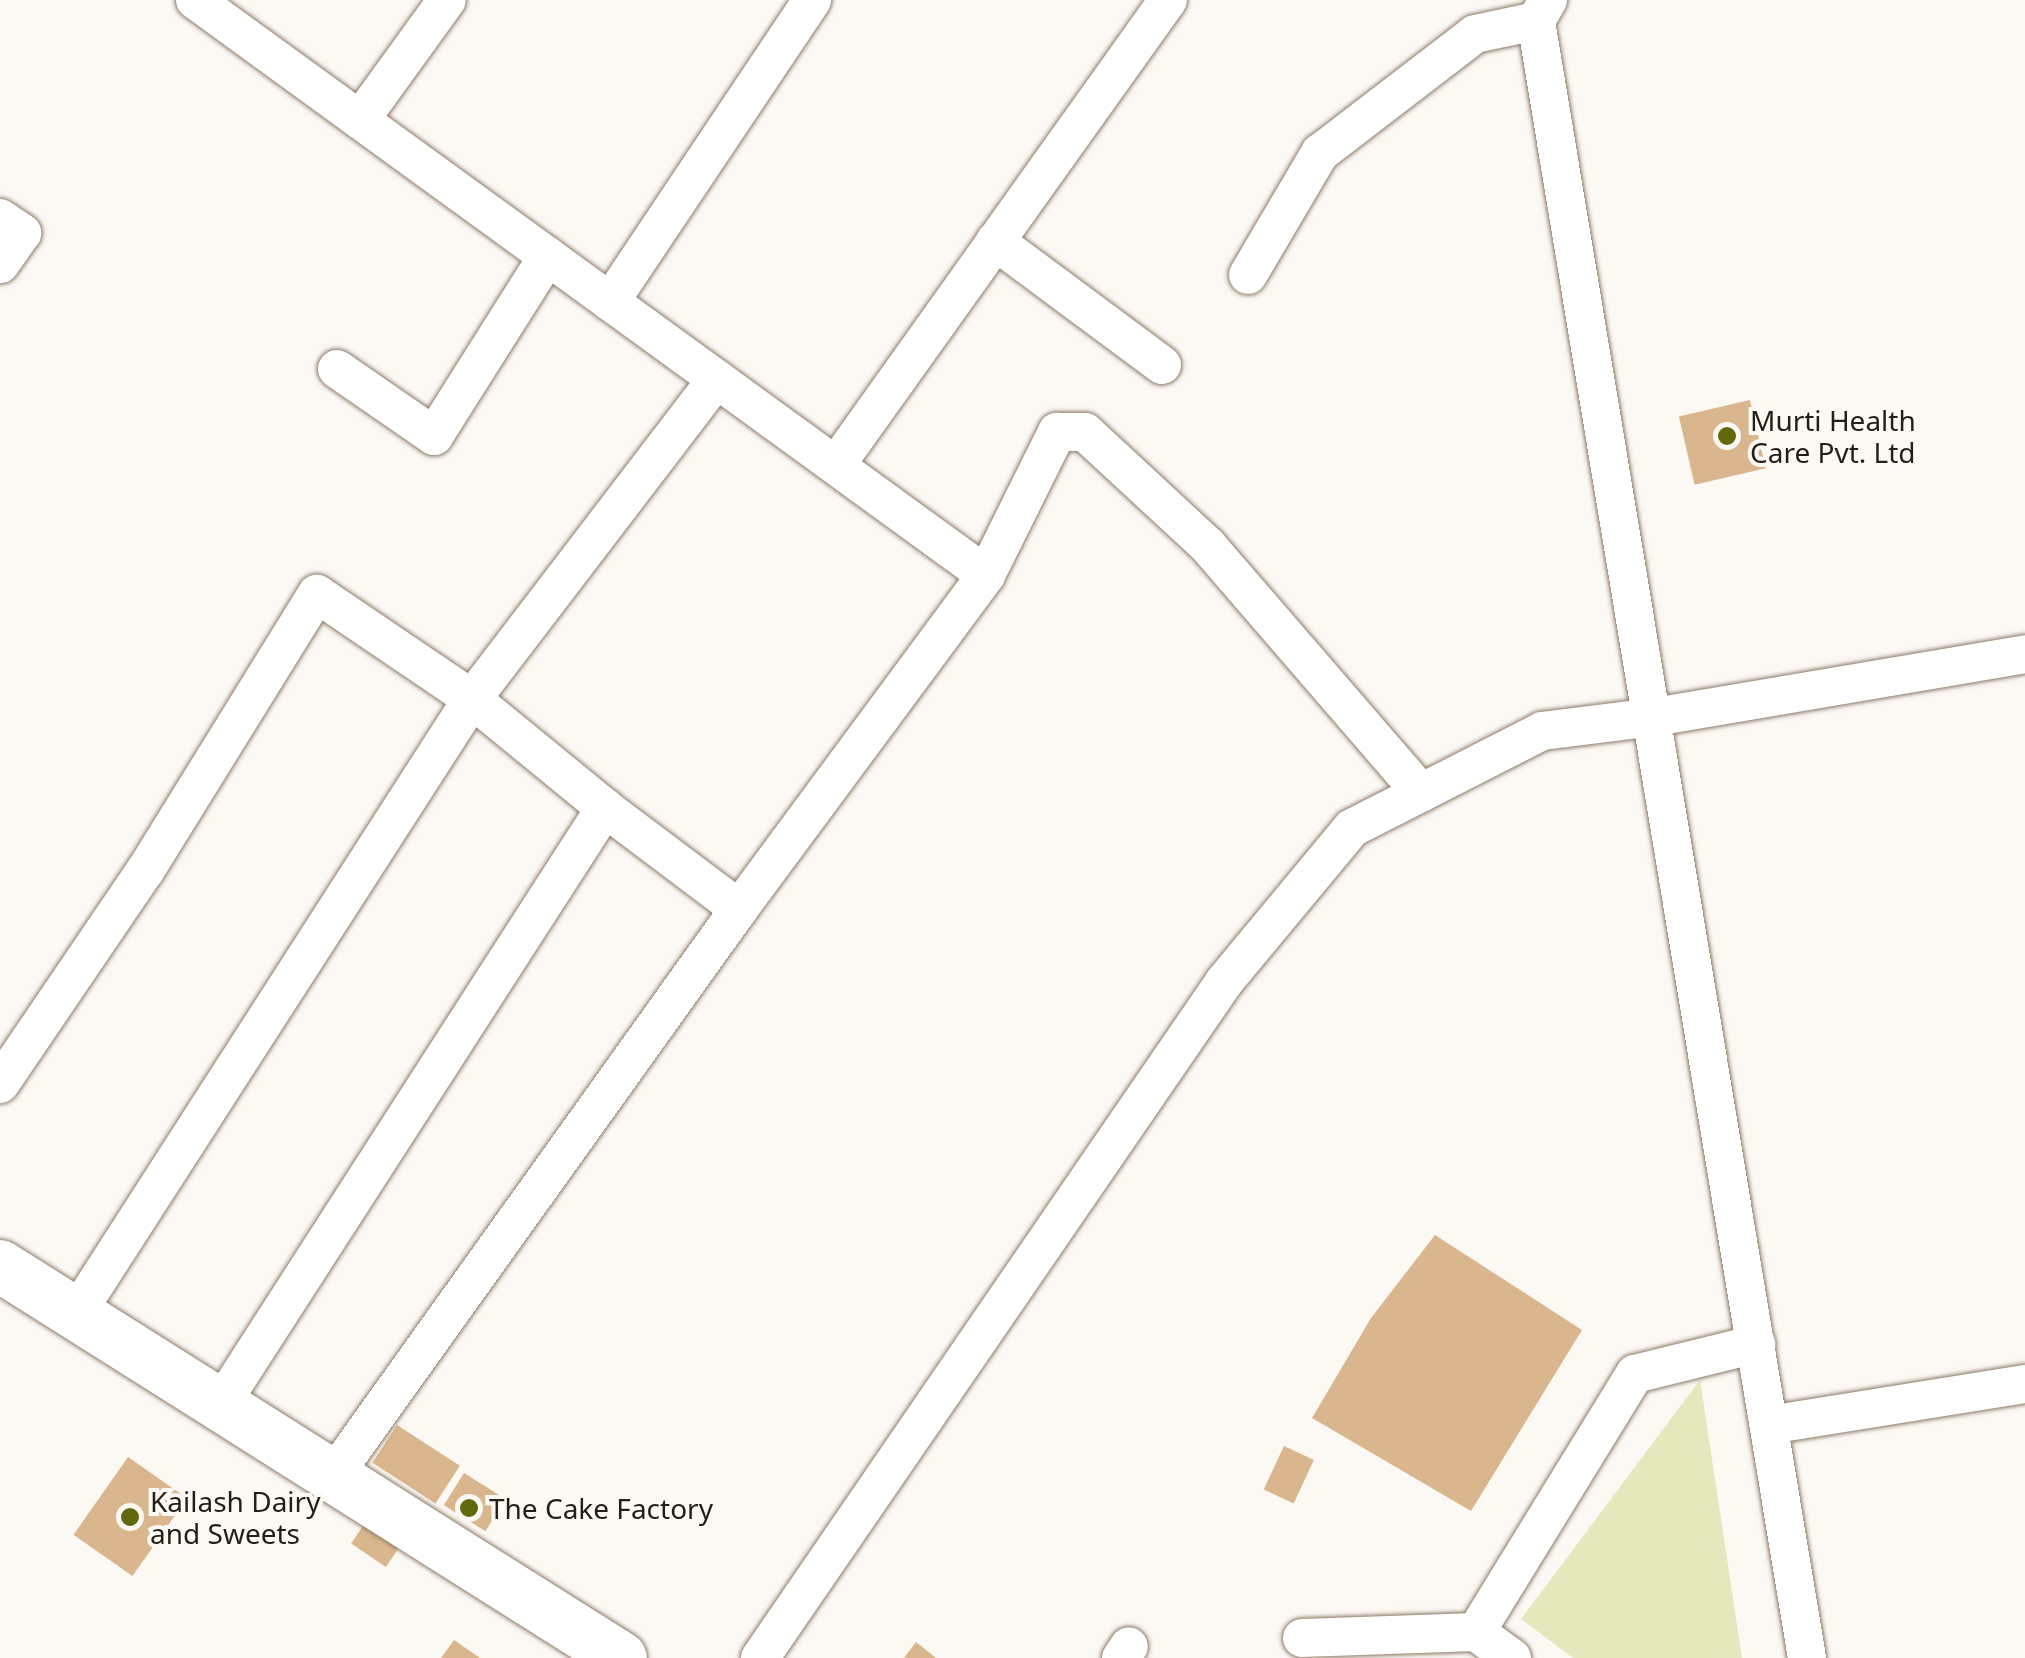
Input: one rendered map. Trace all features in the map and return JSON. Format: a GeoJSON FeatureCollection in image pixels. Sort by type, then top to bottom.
{"type":"FeatureCollection","features":[{"type":"Feature","properties":{"kind":"street"},"geometry":{"type":"LineString","coordinates":[[360,120],[446,0]]}},
{"type":"Feature","properties":{"kind":"street"},"geometry":{"type":"LineString","coordinates":[[610,302],[812,0]]}},
{"type":"Feature","properties":{"kind":"street"},"geometry":{"type":"LineString","coordinates":[[836,466],[1168,0]]}},
{"type":"Feature","properties":{"kind":"street"},"geometry":{"type":"LineString","coordinates":[[199,1],[986,575]]}},
{"type":"Feature","properties":{"kind":"street"},"geometry":{"type":"LineString","coordinates":[[1248,275],[1320,152],[1475,34],[1542,10],[1808,1658]]}},
{"type":"Feature","properties":{"kind":"street"},"geometry":{"type":"LineString","coordinates":[[0,218],[22,233],[0,264]]}},
{"type":"Feature","properties":{"kind":"street"},"geometry":{"type":"LineString","coordinates":[[995,241],[1162,364]]}},
{"type":"Feature","properties":{"kind":"street"},"geometry":{"type":"LineString","coordinates":[[336,370],[434,436],[548,256]]}},
{"type":"Feature","properties":{"kind":"street"},"geometry":{"type":"LineString","coordinates":[[76,1314],[472,698],[717,379]]}},
{"type":"Feature","properties":{"kind":"street"},"geometry":{"type":"LineString","coordinates":[[333,1476],[739,909],[986,575],[1057,432],[1085,432],[1208,546],[1421,793]]}},
{"type":"Feature","properties":{"kind":"street"},"geometry":{"type":"LineString","coordinates":[[0,1084],[145,871],[317,594],[472,698],[605,808],[739,909]]}},
{"type":"Feature","properties":{"kind":"street"},"geometry":{"type":"LineString","coordinates":[[760,1658],[1224,982],[1352,828],[1542,731],[1654,717],[2025,654]]}},
{"type":"Feature","properties":{"kind":"street"},"geometry":{"type":"LineString","coordinates":[[219,1406],[605,808]]}},
{"type":"Feature","properties":{"kind":"street"},"geometry":{"type":"LineString","coordinates":[[0,1266],[621,1658]]}},
{"type":"Feature","properties":{"kind":"street"},"geometry":{"type":"LineString","coordinates":[[1302,1638],[1498,1650],[1634,1374],[1756,1344]]}},
{"type":"Feature","properties":{"kind":"street"},"geometry":{"type":"LineString","coordinates":[[1770,1426],[2025,1384]]}},
{"type":"Feature","properties":{"kind":"green space"},"geometry":{"type":"Polygon","coordinates":[[[1700,1380],[1742,1658],[1573,1658],[1521,1619],[1700,1380]]]}},
{"type":"Feature","properties":{"kind":"building"},"geometry":{"type":"Polygon","coordinates":[[[1750,400],[1766,468],[1695,485],[1679,416],[1750,400]]]}},
{"type":"Feature","properties":{"kind":"building"},"geometry":{"type":"Polygon","coordinates":[[[1435,1235],[1582,1330],[1471,1511],[1312,1418],[1371,1318],[1435,1235]]]}},
{"type":"Feature","properties":{"kind":"building"},"geometry":{"type":"Polygon","coordinates":[[[397,1425],[460,1466],[435,1504],[372,1463],[397,1425]]]}},
{"type":"Feature","properties":{"kind":"building"},"geometry":{"type":"Polygon","coordinates":[[[1284,1446],[1314,1460],[1294,1503],[1264,1490],[1284,1446]]]}},
{"type":"Feature","properties":{"kind":"building","name":"Kailash Dairy and Sweets"},"geometry":{"type":"Polygon","coordinates":[[[128,1457],[187,1498],[132,1576],[74,1535],[128,1457]]]}},
{"type":"Feature","properties":{"kind":"building"},"geometry":{"type":"Polygon","coordinates":[[[464,1473],[506,1499],[485,1531],[444,1505],[464,1473]]]}},
{"type":"Feature","properties":{"kind":"building"},"geometry":{"type":"Polygon","coordinates":[[[369,1517],[404,1540],[386,1567],[351,1544],[369,1517]]]}},
{"type":"Feature","properties":{"kind":"building"},"geometry":{"type":"Polygon","coordinates":[[[454,1640],[480,1658],[441,1658],[454,1640]]]}},
{"type":"Feature","properties":{"kind":"building"},"geometry":{"type":"Polygon","coordinates":[[[916,1642],[936,1658],[904,1658],[916,1642]]]}},
{"type":"Feature","properties":{"kind":"place","name":"Murti Health Care Pvt. Ltd"},"geometry":{"type":"Point","coordinates":[1727,436]}},
{"type":"Feature","properties":{"kind":"place","name":"The Cake Factory"},"geometry":{"type":"Point","coordinates":[469,1508]}},
{"type":"Feature","properties":{"kind":"place","name":"Kailash Dairy and Sweets"},"geometry":{"type":"Point","coordinates":[130,1517]}}]}
